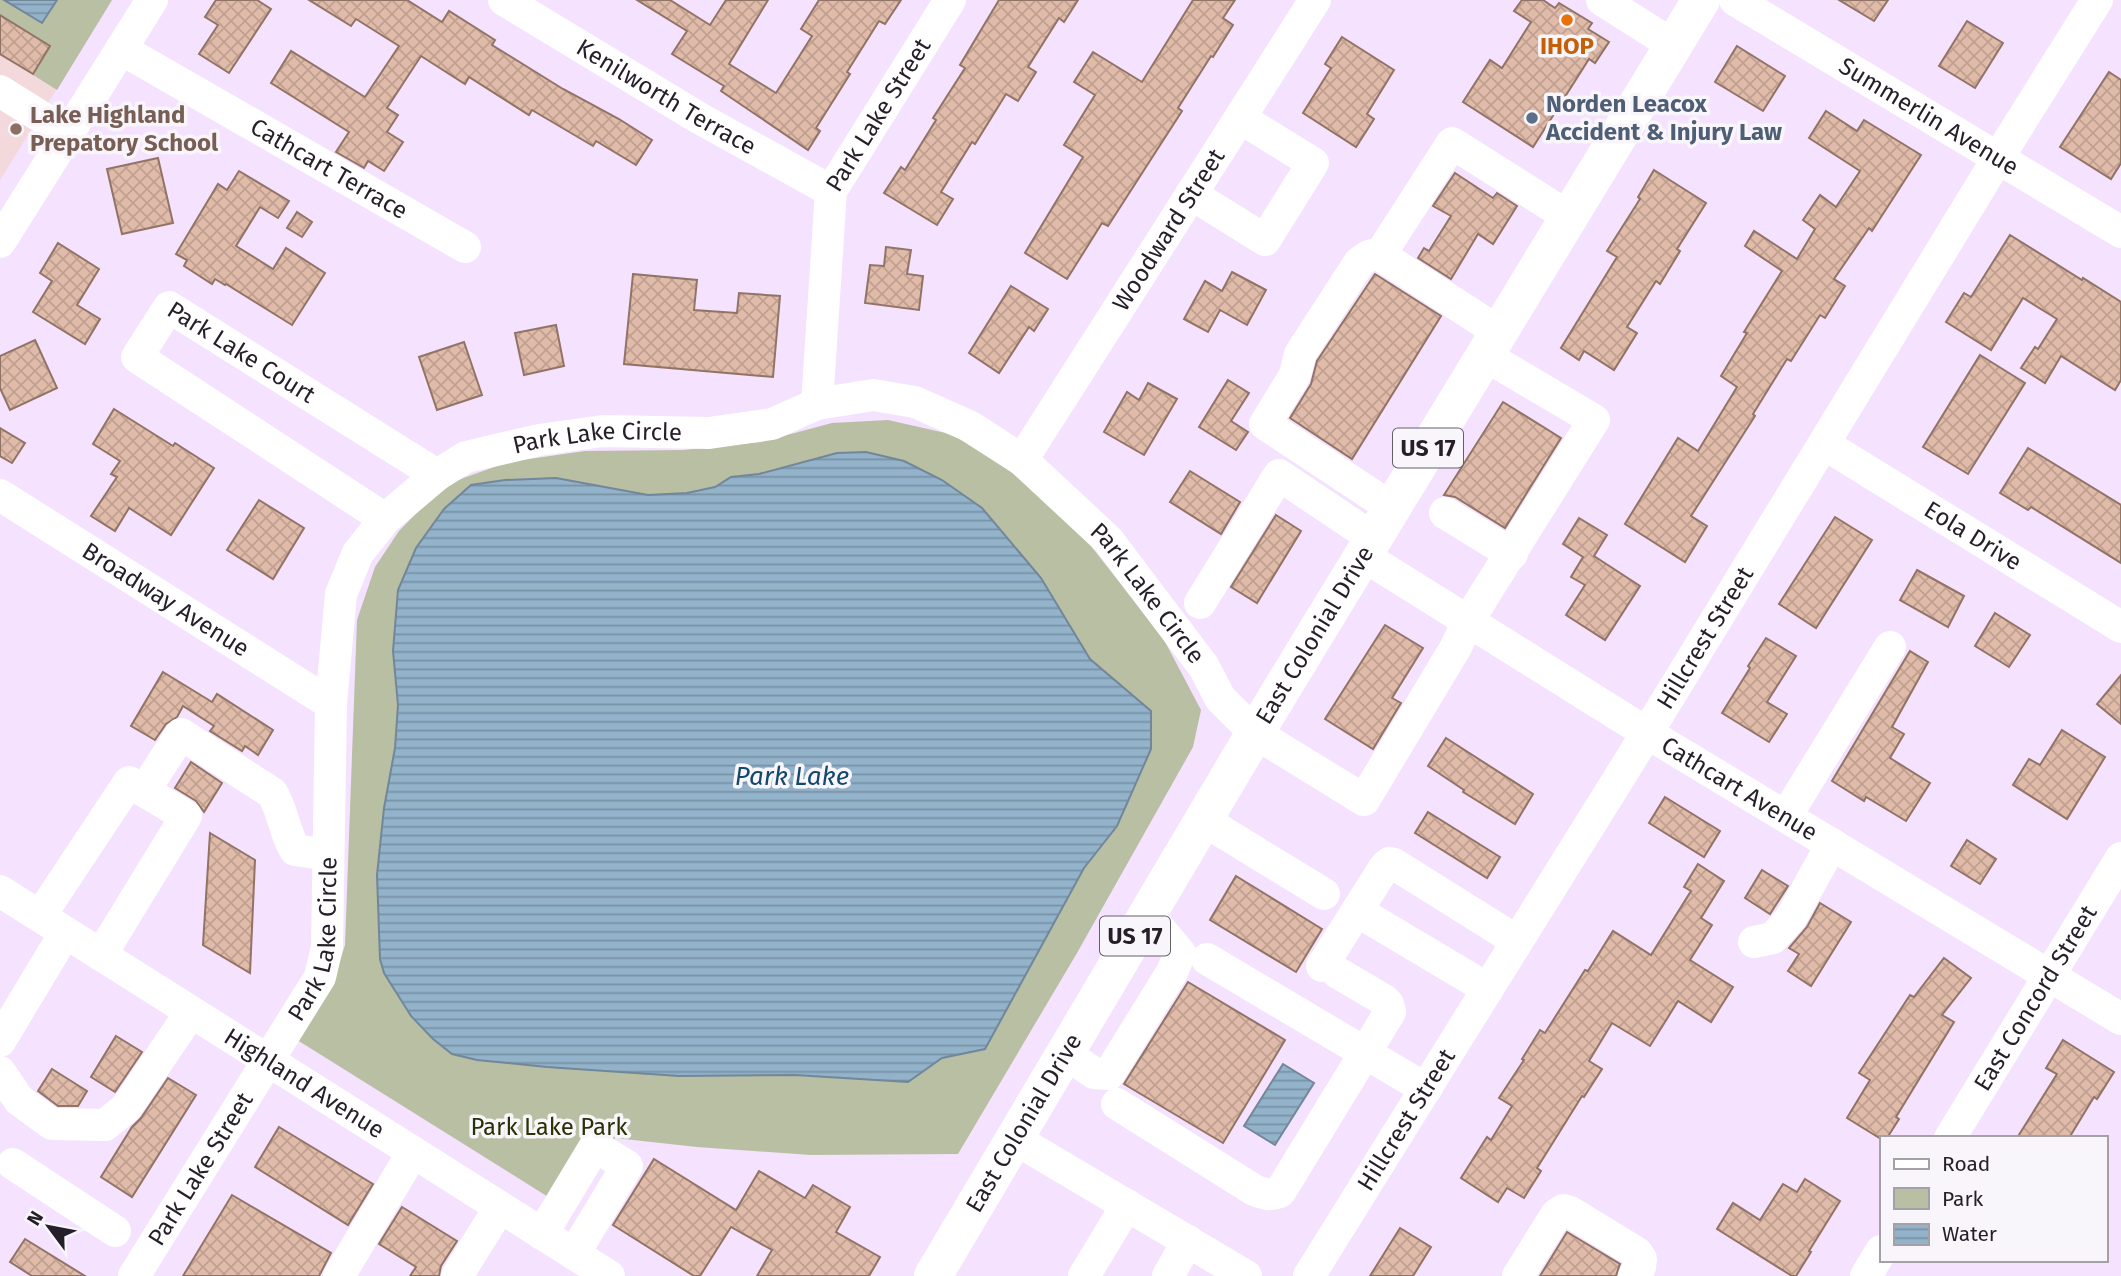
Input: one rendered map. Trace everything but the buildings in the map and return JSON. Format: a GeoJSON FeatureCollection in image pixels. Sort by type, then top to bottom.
{"type":"FeatureCollection","features":[{"type":"Feature","properties":{"kind":"highway","name":"East Colonial Drive"},"geometry":{"type":"LineString","coordinates":[[933,1276],[1255,733],[1701,0]]}},
{"type":"Feature","properties":{"kind":"street"},"geometry":{"type":"LineString","coordinates":[[0,242],[152,0]]}},
{"type":"Feature","properties":{"kind":"street","name":"Kenilworth Terrace"},"geometry":{"type":"LineString","coordinates":[[504,0],[699,118],[831,191]]}},
{"type":"Feature","properties":{"kind":"street","name":"Park Lake Street"},"geometry":{"type":"LineString","coordinates":[[817,404],[831,191],[950,0]]}},
{"type":"Feature","properties":{"kind":"street","name":"Woodward Street"},"geometry":{"type":"LineString","coordinates":[[1022,460],[1315,0]]}},
{"type":"Feature","properties":{"kind":"street"},"geometry":{"type":"LineString","coordinates":[[1602,0],[1674,46]]}},
{"type":"Feature","properties":{"kind":"street","name":"Summerlin Avenue"},"geometry":{"type":"LineString","coordinates":[[1735,0],[2121,232]]}},
{"type":"Feature","properties":{"kind":"street","name":"Hillcrest Street"},"geometry":{"type":"LineString","coordinates":[[1309,1276],[1647,733],[2097,0]]}},
{"type":"Feature","properties":{"kind":"street","name":"Cathcart Terrace"},"geometry":{"type":"LineString","coordinates":[[121,49],[465,247]]}},
{"type":"Feature","properties":{"kind":"street"},"geometry":{"type":"LineString","coordinates":[[0,91],[67,133]]}},
{"type":"Feature","properties":{"kind":"street"},"geometry":{"type":"LineString","coordinates":[[1191,194],[1265,240],[1313,163],[1240,118]]}},
{"type":"Feature","properties":{"kind":"street"},"geometry":{"type":"LineString","coordinates":[[1380,255],[1452,143],[1569,217]]}},
{"type":"Feature","properties":{"kind":"street"},"geometry":{"type":"LineString","coordinates":[[1376,534],[1265,424],[1295,375],[1300,354],[1359,263],[1367,256],[1380,255],[1594,420],[1468,621]]}},
{"type":"Feature","properties":{"kind":"street","name":"Park Lake Court"},"geometry":{"type":"LineString","coordinates":[[385,519],[137,357],[169,307],[437,475]]}},
{"type":"Feature","properties":{"kind":"street","name":"Park Lake Circle"},"geometry":{"type":"LineString","coordinates":[[267,1061],[320,977],[327,947],[331,704],[341,594],[358,553],[385,519],[437,475],[466,457],[539,440],[603,431],[709,433],[772,424],[817,404],[873,395],[915,401],[968,426],[1022,460],[1108,540],[1204,667],[1220,698],[1255,733],[1364,800],[1456,647],[1468,621]]}},
{"type":"Feature","properties":{"kind":"street","name":"Eola Drive"},"geometry":{"type":"LineString","coordinates":[[1824,444],[2121,627]]}},
{"type":"Feature","properties":{"kind":"street"},"geometry":{"type":"LineString","coordinates":[[1200,603],[1279,475],[1376,534]]}},
{"type":"Feature","properties":{"kind":"street","name":"Broadway Avenue"},"geometry":{"type":"LineString","coordinates":[[0,495],[331,704]]}},
{"type":"Feature","properties":{"kind":"street"},"geometry":{"type":"LineString","coordinates":[[1445,513],[1512,554]]}},
{"type":"Feature","properties":{"kind":"street","name":"Cathcart Avenue"},"geometry":{"type":"LineString","coordinates":[[1376,534],[1468,621],[1647,733],[2121,1019]]}},
{"type":"Feature","properties":{"kind":"street"},"geometry":{"type":"LineString","coordinates":[[1786,816],[1890,647]]}},
{"type":"Feature","properties":{"kind":"street"},"geometry":{"type":"LineString","coordinates":[[144,791],[181,734],[272,793],[278,802],[288,839],[295,850],[328,855]]}},
{"type":"Feature","properties":{"kind":"street"},"geometry":{"type":"LineString","coordinates":[[0,1041],[53,924],[129,782],[186,816],[101,955]]}},
{"type":"Feature","properties":{"kind":"street"},"geometry":{"type":"LineString","coordinates":[[1203,820],[1324,894]]}},
{"type":"Feature","properties":{"kind":"street"},"geometry":{"type":"LineString","coordinates":[[1754,942],[1773,938],[1791,918],[1832,844]]}},
{"type":"Feature","properties":{"kind":"street","name":"East Concord Street"},"geometry":{"type":"LineString","coordinates":[[1951,1136],[2121,858]]}},
{"type":"Feature","properties":{"kind":"street"},"geometry":{"type":"LineString","coordinates":[[1117,1104],[1254,1190],[1274,1195],[1280,1192],[1390,1012],[1388,1004],[1330,970],[1357,911],[1384,867],[1388,863],[1394,864],[1517,941]]}},
{"type":"Feature","properties":{"kind":"street","name":"Highland Avenue"},"geometry":{"type":"LineString","coordinates":[[0,891],[609,1276]]}},
{"type":"Feature","properties":{"kind":"street"},"geometry":{"type":"LineString","coordinates":[[1357,911],[1488,989]]}},
{"type":"Feature","properties":{"kind":"street"},"geometry":{"type":"LineString","coordinates":[[1066,1054],[1094,1073],[1109,1074],[1172,972],[1180,953],[1148,915]]}},
{"type":"Feature","properties":{"kind":"street"},"geometry":{"type":"LineString","coordinates":[[1208,959],[1426,1089]]}},
{"type":"Feature","properties":{"kind":"street"},"geometry":{"type":"LineString","coordinates":[[0,1072],[19,1100],[52,1124],[105,1125],[126,1108],[191,1012]]}},
{"type":"Feature","properties":{"kind":"street","name":"Park Lake Street"},"geometry":{"type":"LineString","coordinates":[[137,1270],[267,1061]]}},
{"type":"Feature","properties":{"kind":"street"},"geometry":{"type":"LineString","coordinates":[[1015,1139],[1246,1276]]}},
{"type":"Feature","properties":{"kind":"street"},"geometry":{"type":"LineString","coordinates":[[542,1234],[595,1146],[627,1166],[574,1254]]}},
{"type":"Feature","properties":{"kind":"street"},"geometry":{"type":"LineString","coordinates":[[339,1276],[413,1153]]}},
{"type":"Feature","properties":{"kind":"street"},"geometry":{"type":"LineString","coordinates":[[13,1164],[115,1231]]}},
{"type":"Feature","properties":{"kind":"street"},"geometry":{"type":"LineString","coordinates":[[1084,1276],[1126,1205]]}},
{"type":"Feature","properties":{"kind":"street"},"geometry":{"type":"LineString","coordinates":[[457,1276],[500,1207]]}},
{"type":"Feature","properties":{"kind":"street"},"geometry":{"type":"LineString","coordinates":[[1518,1276],[1556,1214],[1563,1210],[1637,1254],[1641,1259],[1640,1267],[1634,1276]]}},
{"type":"Feature","properties":{"kind":"street"},"geometry":{"type":"LineString","coordinates":[[115,1231],[124,1226],[160,1234]]}},
{"type":"Feature","properties":{"kind":"street"},"geometry":{"type":"LineString","coordinates":[[115,1231],[116,1242],[137,1270]]}},
{"type":"Feature","properties":{"kind":"street"},"geometry":{"type":"LineString","coordinates":[[1168,1276],[1188,1241]]}},
{"type":"Feature","properties":{"kind":"street"},"geometry":{"type":"LineString","coordinates":[[1866,1276],[1880,1253]]}},
{"type":"Feature","properties":{"kind":"shaded area","name":"Lake Highland Prepatory School"},"geometry":{"type":"Polygon","coordinates":[[[0,0],[112,0],[0,180],[0,0]]]}},
{"type":"Feature","properties":{"kind":"green space","name":"Lake Highland Prepatory School"},"geometry":{"type":"Polygon","coordinates":[[[0,0],[112,0],[57,90],[0,54],[0,0]]]}},
{"type":"Feature","properties":{"kind":"green space","name":"Park Lake Park"},"geometry":{"type":"Polygon","coordinates":[[[888,420],[950,434],[1007,464],[1080,532],[1163,638],[1201,710],[1193,747],[1077,953],[958,1154],[811,1155],[615,1138],[569,1210],[294,1038],[337,970],[345,945],[357,620],[375,567],[399,531],[444,485],[508,462],[585,451],[683,450],[761,442],[832,423],[888,420]],[[866,452],[837,453],[759,474],[731,477],[715,487],[687,493],[648,495],[556,478],[505,480],[471,485],[398,590],[393,651],[398,704],[395,748],[384,808],[377,875],[380,958],[795,1075],[908,1082],[942,1058],[985,1049],[1084,868],[1117,826],[1151,749],[1151,711],[1090,659],[1041,578],[982,508],[942,480],[904,461],[866,452]]]}},
{"type":"Feature","properties":{"kind":"water"},"geometry":{"type":"Polygon","coordinates":[[[4,0],[57,0],[42,23],[4,0]]]}},
{"type":"Feature","properties":{"kind":"water","name":"Park Lake"},"geometry":{"type":"Polygon","coordinates":[[[866,452],[904,461],[942,480],[982,508],[1041,578],[1090,659],[1151,711],[1151,749],[1117,826],[1084,868],[985,1049],[942,1058],[908,1082],[795,1075],[679,1076],[547,1067],[477,1060],[452,1054],[411,1016],[384,973],[380,959],[377,875],[384,808],[395,748],[398,705],[393,651],[398,590],[416,548],[444,509],[471,485],[505,480],[556,478],[648,495],[687,493],[715,487],[731,477],[759,474],[837,453],[866,452]]]}},
{"type":"Feature","properties":{"kind":"water"},"geometry":{"type":"Polygon","coordinates":[[[1283,1064],[1314,1083],[1275,1145],[1244,1126],[1283,1064]]]}},
{"type":"Feature","properties":{"kind":"place","name":"IHOP"},"geometry":{"type":"Point","coordinates":[1567,20]}},
{"type":"Feature","properties":{"kind":"place","name":"Norden Leacox Accident & Injury Law"},"geometry":{"type":"Point","coordinates":[1532,118]}},
{"type":"Feature","properties":{"kind":"place","name":"Lake Highland Prepatory School"},"geometry":{"type":"Point","coordinates":[16,129]}}]}
